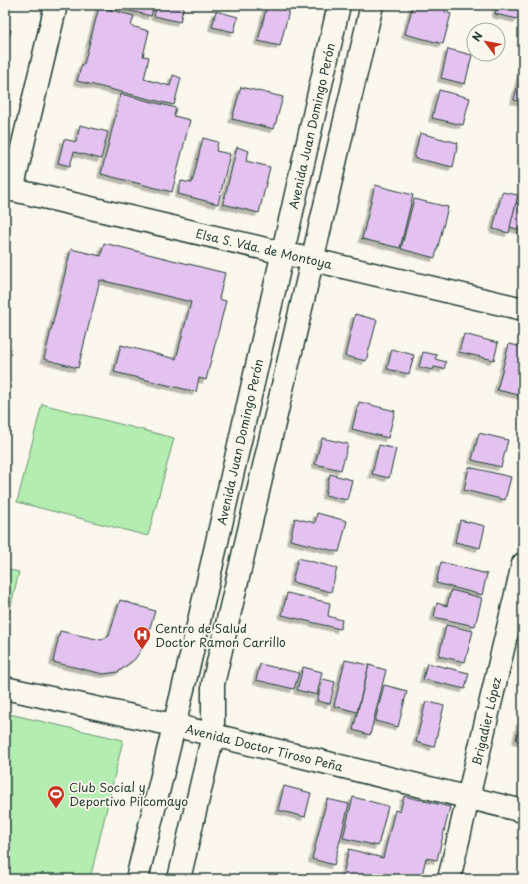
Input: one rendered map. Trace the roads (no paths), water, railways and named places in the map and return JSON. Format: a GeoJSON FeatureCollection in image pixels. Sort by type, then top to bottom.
{"type":"FeatureCollection","features":[{"type":"Feature","properties":{"kind":"street"},"geometry":{"type":"LineString","coordinates":[[9,189],[56,5]]}},
{"type":"Feature","properties":{"kind":"street","name":"Avenida Juan Domingo Perón"},"geometry":{"type":"LineString","coordinates":[[137,879],[173,725],[191,656],[339,5]]}},
{"type":"Feature","properties":{"kind":"street"},"geometry":{"type":"LineString","coordinates":[[179,879],[213,735],[213,684],[372,5]]}},
{"type":"Feature","properties":{"kind":"street","name":"Elsa S. Vda. de Montoya"},"geometry":{"type":"LineString","coordinates":[[9,189],[523,309]]}},
{"type":"Feature","properties":{"kind":"street","name":"Brigadier López"},"geometry":{"type":"LineString","coordinates":[[450,879],[523,564]]}},
{"type":"Feature","properties":{"kind":"street","name":"Avenida Doctor Tiroso Peña"},"geometry":{"type":"LineString","coordinates":[[5,688],[173,725],[468,798],[523,810]]}},
{"type":"Feature","properties":{"kind":"place","name":"Centro de Salud Doctor Ramon Carrillo"},"geometry":{"type":"Point","coordinates":[142,650]}},
{"type":"Feature","properties":{"kind":"place","name":"Club Social y Deportivo Pilcomayo"},"geometry":{"type":"Point","coordinates":[56,809]}}]}
